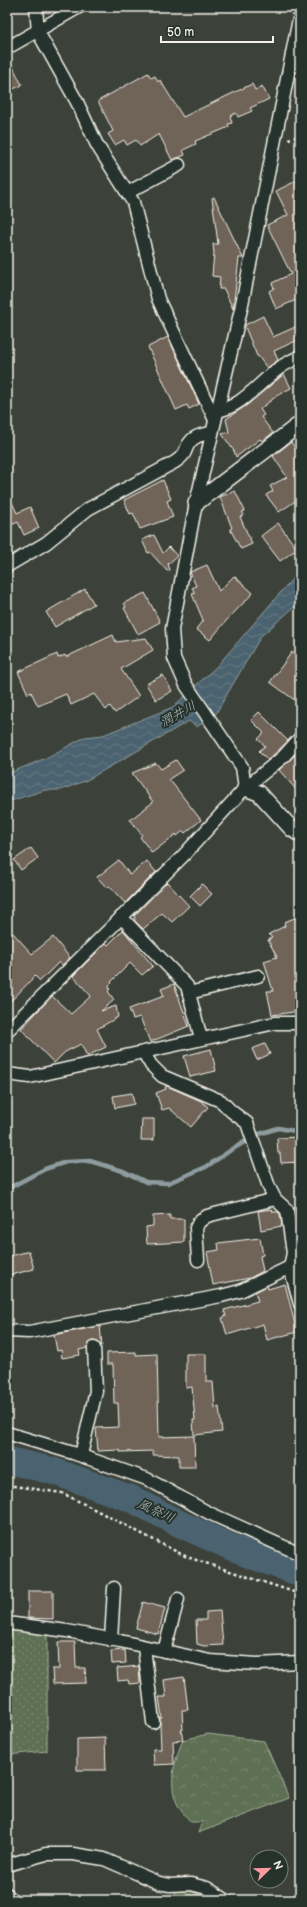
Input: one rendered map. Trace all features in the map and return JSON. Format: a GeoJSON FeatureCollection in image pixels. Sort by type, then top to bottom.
{"type":"FeatureCollection","features":[{"type":"Feature","properties":{"kind":"street"},"geometry":{"type":"LineString","coordinates":[[36,7],[38,32],[77,102],[97,145],[133,202],[158,299],[216,416]]}},
{"type":"Feature","properties":{"kind":"street"},"geometry":{"type":"LineString","coordinates":[[7,48],[38,32],[79,7]]}},
{"type":"Feature","properties":{"kind":"street"},"geometry":{"type":"LineString","coordinates":[[245,788],[242,767],[186,685],[174,658],[172,629],[196,503],[241,309],[300,14]]}},
{"type":"Feature","properties":{"kind":"street"},"geometry":{"type":"LineString","coordinates":[[127,193],[179,165]]}},
{"type":"Feature","properties":{"kind":"street"},"geometry":{"type":"LineString","coordinates":[[216,416],[235,404],[281,366],[300,356]]}},
{"type":"Feature","properties":{"kind":"street"},"geometry":{"type":"LineString","coordinates":[[196,503],[300,424]]}},
{"type":"Feature","properties":{"kind":"street"},"geometry":{"type":"LineString","coordinates":[[7,566],[46,543],[88,510],[185,456],[190,442],[200,435],[212,433]]}},
{"type":"Feature","properties":{"kind":"street"},"geometry":{"type":"LineString","coordinates":[[7,1031],[183,856],[245,788],[283,757],[300,738]]}},
{"type":"Feature","properties":{"kind":"street"},"geometry":{"type":"LineString","coordinates":[[245,788],[259,793],[292,829],[300,834]]}},
{"type":"Feature","properties":{"kind":"street"},"geometry":{"type":"LineString","coordinates":[[121,917],[187,986],[201,1038]]}},
{"type":"Feature","properties":{"kind":"street"},"geometry":{"type":"LineString","coordinates":[[189,993],[258,976]]}},
{"type":"Feature","properties":{"kind":"street"},"geometry":{"type":"LineString","coordinates":[[7,1074],[30,1077],[144,1053],[201,1038],[275,1023],[300,1023]]}},
{"type":"Feature","properties":{"kind":"street"},"geometry":{"type":"LineString","coordinates":[[144,1053],[151,1065],[162,1076],[221,1101],[247,1123],[269,1188],[275,1198],[287,1210],[296,1252],[290,1267],[300,1304]]}},
{"type":"Feature","properties":{"kind":"street"},"geometry":{"type":"LineString","coordinates":[[198,1260],[196,1228],[199,1222],[207,1216],[275,1198]]}},
{"type":"Feature","properties":{"kind":"street"},"geometry":{"type":"LineString","coordinates":[[7,1331],[29,1332],[221,1296],[240,1291],[290,1267]]}},
{"type":"Feature","properties":{"kind":"street"},"geometry":{"type":"LineString","coordinates":[[81,1455],[96,1391],[94,1348]]}},
{"type":"Feature","properties":{"kind":"street"},"geometry":{"type":"LineString","coordinates":[[7,1433],[81,1455],[147,1479],[209,1513],[300,1554]]}},
{"type":"Feature","properties":{"kind":"street"},"geometry":{"type":"LineString","coordinates":[[111,1640],[114,1588]]}},
{"type":"Feature","properties":{"kind":"street"},"geometry":{"type":"LineString","coordinates":[[164,1652],[178,1599]]}},
{"type":"Feature","properties":{"kind":"street"},"geometry":{"type":"LineString","coordinates":[[7,1623],[67,1631],[210,1661],[257,1664],[300,1662]]}},
{"type":"Feature","properties":{"kind":"street"},"geometry":{"type":"LineString","coordinates":[[144,1647],[153,1722]]}},
{"type":"Feature","properties":{"kind":"street"},"geometry":{"type":"LineString","coordinates":[[7,1865],[46,1854],[73,1854],[104,1859],[159,1883],[170,1885],[192,1884],[207,1888],[226,1900]]}},
{"type":"Feature","properties":{"kind":"street"},"geometry":{"type":"LineString","coordinates":[[7,1894],[9,1900]]}},
{"type":"Feature","properties":{"kind":"path"},"geometry":{"type":"LineString","coordinates":[[7,1485],[62,1493],[187,1558],[300,1594]]}},
{"type":"Feature","properties":{"kind":"green space"},"geometry":{"type":"Polygon","coordinates":[[[7,1629],[47,1635],[47,1751],[7,1755],[7,1629]]]}},
{"type":"Feature","properties":{"kind":"green space"},"geometry":{"type":"Polygon","coordinates":[[[208,1734],[264,1741],[289,1798],[198,1833],[202,1822],[191,1822],[180,1809],[173,1791],[173,1774],[183,1740],[208,1734]]]}},
{"type":"Feature","properties":{"kind":"green space"},"geometry":{"type":"Polygon","coordinates":[[[175,1890],[190,1890],[209,1900],[175,1900],[175,1890]]]}},
{"type":"Feature","properties":{"kind":"water","name":"潤井川"},"geometry":{"type":"Polygon","coordinates":[[[300,570],[300,602],[261,636],[215,715],[197,727],[189,721],[87,780],[61,790],[45,790],[7,802],[7,774],[46,758],[85,737],[103,735],[173,707],[218,665],[300,570]]]}},
{"type":"Feature","properties":{"kind":"building"},"geometry":{"type":"Polygon","coordinates":[[[7,55],[22,85],[7,92],[7,55]]]}},
{"type":"Feature","properties":{"kind":"building"},"geometry":{"type":"Polygon","coordinates":[[[148,73],[151,78],[155,76],[158,82],[160,80],[183,117],[252,84],[255,90],[262,86],[269,99],[250,108],[252,111],[238,117],[236,113],[230,116],[232,123],[228,124],[229,127],[195,141],[196,144],[183,150],[185,155],[172,160],[159,134],[140,146],[136,140],[127,145],[124,140],[115,145],[108,134],[113,131],[98,101],[148,73]]]}},
{"type":"Feature","properties":{"kind":"building"},"geometry":{"type":"Polygon","coordinates":[[[300,179],[300,298],[276,309],[269,291],[274,288],[272,283],[291,274],[267,225],[288,215],[276,191],[300,179]]]}},
{"type":"Feature","properties":{"kind":"building"},"geometry":{"type":"Polygon","coordinates":[[[214,197],[243,258],[239,258],[233,309],[224,289],[219,289],[220,277],[212,276],[214,253],[213,244],[218,244],[212,198],[214,197]]]}},
{"type":"Feature","properties":{"kind":"building"},"geometry":{"type":"Polygon","coordinates":[[[263,316],[273,337],[300,325],[300,339],[274,351],[278,360],[267,368],[257,356],[245,327],[245,325],[263,316]]]}},
{"type":"Feature","properties":{"kind":"building"},"geometry":{"type":"Polygon","coordinates":[[[168,337],[199,404],[189,409],[187,405],[176,410],[148,347],[168,337]]]}},
{"type":"Feature","properties":{"kind":"building"},"geometry":{"type":"Polygon","coordinates":[[[284,374],[291,388],[278,395],[260,409],[264,415],[261,417],[273,433],[262,441],[260,439],[236,457],[234,451],[222,434],[229,432],[226,419],[247,405],[284,374]]]}},
{"type":"Feature","properties":{"kind":"building"},"geometry":{"type":"Polygon","coordinates":[[[291,442],[300,455],[300,498],[279,512],[266,495],[273,491],[270,486],[287,477],[273,456],[291,442]]]}},
{"type":"Feature","properties":{"kind":"building"},"geometry":{"type":"Polygon","coordinates":[[[163,480],[171,499],[167,501],[173,517],[140,529],[133,513],[130,514],[124,500],[163,480]]]}},
{"type":"Feature","properties":{"kind":"building"},"geometry":{"type":"Polygon","coordinates":[[[235,491],[245,511],[242,512],[244,515],[240,517],[252,544],[241,549],[230,529],[232,528],[220,497],[235,491]]]}},
{"type":"Feature","properties":{"kind":"building"},"geometry":{"type":"Polygon","coordinates":[[[7,492],[17,513],[30,507],[39,528],[24,535],[18,522],[7,527],[7,492]]]}},
{"type":"Feature","properties":{"kind":"building"},"geometry":{"type":"Polygon","coordinates":[[[278,523],[297,549],[280,561],[261,536],[278,523]]]}},
{"type":"Feature","properties":{"kind":"building"},"geometry":{"type":"Polygon","coordinates":[[[154,535],[163,553],[169,547],[177,556],[168,564],[170,570],[167,571],[150,552],[148,553],[142,540],[154,535]]]}},
{"type":"Feature","properties":{"kind":"building"},"geometry":{"type":"Polygon","coordinates":[[[207,565],[219,591],[234,576],[253,593],[210,640],[196,629],[203,620],[192,594],[195,593],[192,588],[196,586],[190,572],[207,565]]]}},
{"type":"Feature","properties":{"kind":"building"},"geometry":{"type":"Polygon","coordinates":[[[85,589],[94,604],[55,627],[46,612],[85,589]]]}},
{"type":"Feature","properties":{"kind":"building"},"geometry":{"type":"Polygon","coordinates":[[[145,593],[160,622],[138,634],[124,608],[126,607],[124,603],[145,593]]]}},
{"type":"Feature","properties":{"kind":"building"},"geometry":{"type":"Polygon","coordinates":[[[113,635],[116,642],[146,638],[153,650],[121,669],[139,696],[115,713],[110,706],[106,710],[94,694],[71,705],[66,694],[38,706],[31,692],[28,694],[18,672],[57,654],[58,658],[65,655],[66,657],[113,635]]]}},
{"type":"Feature","properties":{"kind":"building"},"geometry":{"type":"Polygon","coordinates":[[[292,652],[300,658],[300,704],[270,682],[292,652]]]}},
{"type":"Feature","properties":{"kind":"building"},"geometry":{"type":"Polygon","coordinates":[[[163,675],[172,691],[156,700],[146,684],[163,675]]]}},
{"type":"Feature","properties":{"kind":"building"},"geometry":{"type":"Polygon","coordinates":[[[259,712],[288,741],[268,760],[259,751],[265,746],[258,739],[264,733],[251,720],[259,712]]]}},
{"type":"Feature","properties":{"kind":"building"},"geometry":{"type":"Polygon","coordinates":[[[296,754],[300,759],[300,794],[279,770],[296,754]]]}},
{"type":"Feature","properties":{"kind":"building"},"geometry":{"type":"Polygon","coordinates":[[[176,760],[183,770],[169,779],[201,820],[185,833],[183,831],[177,836],[176,834],[152,853],[140,837],[142,835],[130,820],[153,802],[132,773],[156,763],[161,769],[176,760]]]}},
{"type":"Feature","properties":{"kind":"building"},"geometry":{"type":"Polygon","coordinates":[[[31,848],[38,858],[21,870],[14,860],[31,848]]]}},
{"type":"Feature","properties":{"kind":"building"},"geometry":{"type":"Polygon","coordinates":[[[119,860],[130,875],[147,861],[156,872],[125,903],[109,886],[107,888],[97,877],[119,860]]]}},
{"type":"Feature","properties":{"kind":"building"},"geometry":{"type":"Polygon","coordinates":[[[167,882],[189,906],[172,922],[162,913],[143,929],[134,920],[134,916],[167,882]]]}},
{"type":"Feature","properties":{"kind":"building"},"geometry":{"type":"Polygon","coordinates":[[[202,884],[212,894],[200,906],[190,896],[202,884]]]}},
{"type":"Feature","properties":{"kind":"building"},"geometry":{"type":"Polygon","coordinates":[[[300,916],[300,1011],[272,1015],[267,991],[273,991],[264,961],[277,957],[268,940],[272,938],[269,934],[285,926],[284,922],[300,916]]]}},
{"type":"Feature","properties":{"kind":"building"},"geometry":{"type":"Polygon","coordinates":[[[123,930],[153,966],[142,975],[130,963],[108,987],[110,989],[108,991],[114,1000],[101,1011],[116,1006],[118,1017],[97,1029],[106,1047],[87,1056],[81,1044],[65,1052],[54,1063],[21,1029],[52,996],[71,1014],[91,996],[73,976],[106,943],[108,945],[123,930]]]}},
{"type":"Feature","properties":{"kind":"building"},"geometry":{"type":"Polygon","coordinates":[[[13,933],[32,954],[53,937],[70,958],[62,965],[59,962],[40,981],[35,976],[7,1005],[7,938],[13,933]]]}},
{"type":"Feature","properties":{"kind":"building"},"geometry":{"type":"Polygon","coordinates":[[[174,984],[189,1026],[150,1042],[140,1017],[133,1019],[129,1009],[164,996],[161,989],[174,984]]]}},
{"type":"Feature","properties":{"kind":"building"},"geometry":{"type":"Polygon","coordinates":[[[265,1044],[270,1054],[257,1060],[252,1049],[265,1044]]]}},
{"type":"Feature","properties":{"kind":"building"},"geometry":{"type":"Polygon","coordinates":[[[211,1049],[216,1071],[190,1077],[184,1056],[211,1049]]]}},
{"type":"Feature","properties":{"kind":"building"},"geometry":{"type":"Polygon","coordinates":[[[167,1086],[201,1101],[208,1107],[191,1127],[169,1108],[162,1110],[156,1093],[166,1089],[165,1087],[167,1086]]]}},
{"type":"Feature","properties":{"kind":"building"},"geometry":{"type":"Polygon","coordinates":[[[132,1093],[134,1104],[115,1108],[113,1096],[132,1093]]]}},
{"type":"Feature","properties":{"kind":"building"},"geometry":{"type":"Polygon","coordinates":[[[142,1119],[154,1119],[154,1140],[141,1140],[142,1119]]]}},
{"type":"Feature","properties":{"kind":"building"},"geometry":{"type":"Polygon","coordinates":[[[300,1137],[300,1162],[281,1163],[280,1153],[278,1153],[277,1138],[300,1137]]]}},
{"type":"Feature","properties":{"kind":"building"},"geometry":{"type":"Polygon","coordinates":[[[272,1209],[273,1212],[278,1212],[280,1214],[282,1226],[261,1230],[258,1211],[272,1209]]]}},
{"type":"Feature","properties":{"kind":"building"},"geometry":{"type":"Polygon","coordinates":[[[170,1215],[170,1219],[184,1219],[184,1242],[147,1244],[146,1227],[153,1226],[153,1216],[170,1215]]]}},
{"type":"Feature","properties":{"kind":"building"},"geometry":{"type":"Polygon","coordinates":[[[260,1238],[263,1255],[260,1256],[263,1271],[250,1278],[213,1285],[207,1252],[219,1250],[218,1243],[260,1238]]]}},
{"type":"Feature","properties":{"kind":"building"},"geometry":{"type":"Polygon","coordinates":[[[29,1251],[34,1269],[7,1276],[7,1257],[29,1251]]]}},
{"type":"Feature","properties":{"kind":"building"},"geometry":{"type":"Polygon","coordinates":[[[285,1284],[297,1332],[267,1340],[263,1324],[227,1335],[222,1318],[226,1316],[224,1310],[258,1301],[255,1292],[267,1286],[268,1289],[285,1284]]]}},
{"type":"Feature","properties":{"kind":"building"},"geometry":{"type":"Polygon","coordinates":[[[100,1326],[102,1346],[98,1342],[93,1341],[88,1344],[87,1348],[79,1350],[80,1355],[62,1358],[61,1350],[57,1351],[54,1335],[100,1326]]]}},
{"type":"Feature","properties":{"kind":"building"},"geometry":{"type":"Polygon","coordinates":[[[136,1352],[136,1355],[157,1354],[159,1437],[194,1436],[195,1467],[179,1467],[179,1456],[153,1455],[153,1451],[98,1451],[96,1428],[119,1427],[118,1403],[114,1403],[113,1364],[107,1364],[107,1353],[136,1352]]]}},
{"type":"Feature","properties":{"kind":"building"},"geometry":{"type":"Polygon","coordinates":[[[186,1354],[206,1354],[206,1382],[213,1382],[215,1408],[219,1407],[222,1432],[194,1435],[193,1420],[195,1420],[192,1387],[186,1388],[186,1354]]]}},
{"type":"Feature","properties":{"kind":"building"},"geometry":{"type":"Polygon","coordinates":[[[28,1591],[53,1591],[53,1619],[28,1618],[28,1591]]]}},
{"type":"Feature","properties":{"kind":"building"},"geometry":{"type":"Polygon","coordinates":[[[143,1602],[165,1608],[158,1634],[136,1628],[143,1602]]]}},
{"type":"Feature","properties":{"kind":"building"},"geometry":{"type":"Polygon","coordinates":[[[220,1611],[223,1645],[204,1646],[197,1644],[196,1620],[206,1620],[206,1612],[220,1611]]]}},
{"type":"Feature","properties":{"kind":"building"},"geometry":{"type":"Polygon","coordinates":[[[58,1642],[75,1642],[76,1668],[85,1668],[86,1683],[53,1684],[52,1669],[59,1669],[58,1642]]]}},
{"type":"Feature","properties":{"kind":"building"},"geometry":{"type":"Polygon","coordinates":[[[125,1650],[126,1663],[112,1664],[111,1651],[125,1650]]]}},
{"type":"Feature","properties":{"kind":"building"},"geometry":{"type":"Polygon","coordinates":[[[139,1666],[140,1683],[129,1684],[128,1680],[118,1681],[117,1668],[139,1666]]]}},
{"type":"Feature","properties":{"kind":"building"},"geometry":{"type":"Polygon","coordinates":[[[184,1677],[188,1710],[182,1710],[183,1730],[181,1730],[183,1740],[173,1741],[174,1764],[154,1765],[153,1749],[161,1749],[160,1718],[162,1718],[159,1697],[166,1697],[164,1680],[184,1677]]]}},
{"type":"Feature","properties":{"kind":"building"},"geometry":{"type":"Polygon","coordinates":[[[105,1738],[106,1770],[77,1770],[77,1739],[105,1738]]]}},
{"type":"Feature","properties":{"kind":"waterway"},"geometry":{"type":"LineString","coordinates":[[7,1189],[45,1169],[66,1162],[90,1161],[123,1171],[146,1182],[168,1183],[206,1167],[256,1135],[278,1128],[300,1132]]}},
{"type":"Feature","properties":{"kind":"waterway","name":"風祭川"},"geometry":{"type":"LineString","coordinates":[[7,1460],[53,1471],[132,1499],[180,1524],[236,1549],[242,1549],[245,1553],[300,1573]]}}]}
